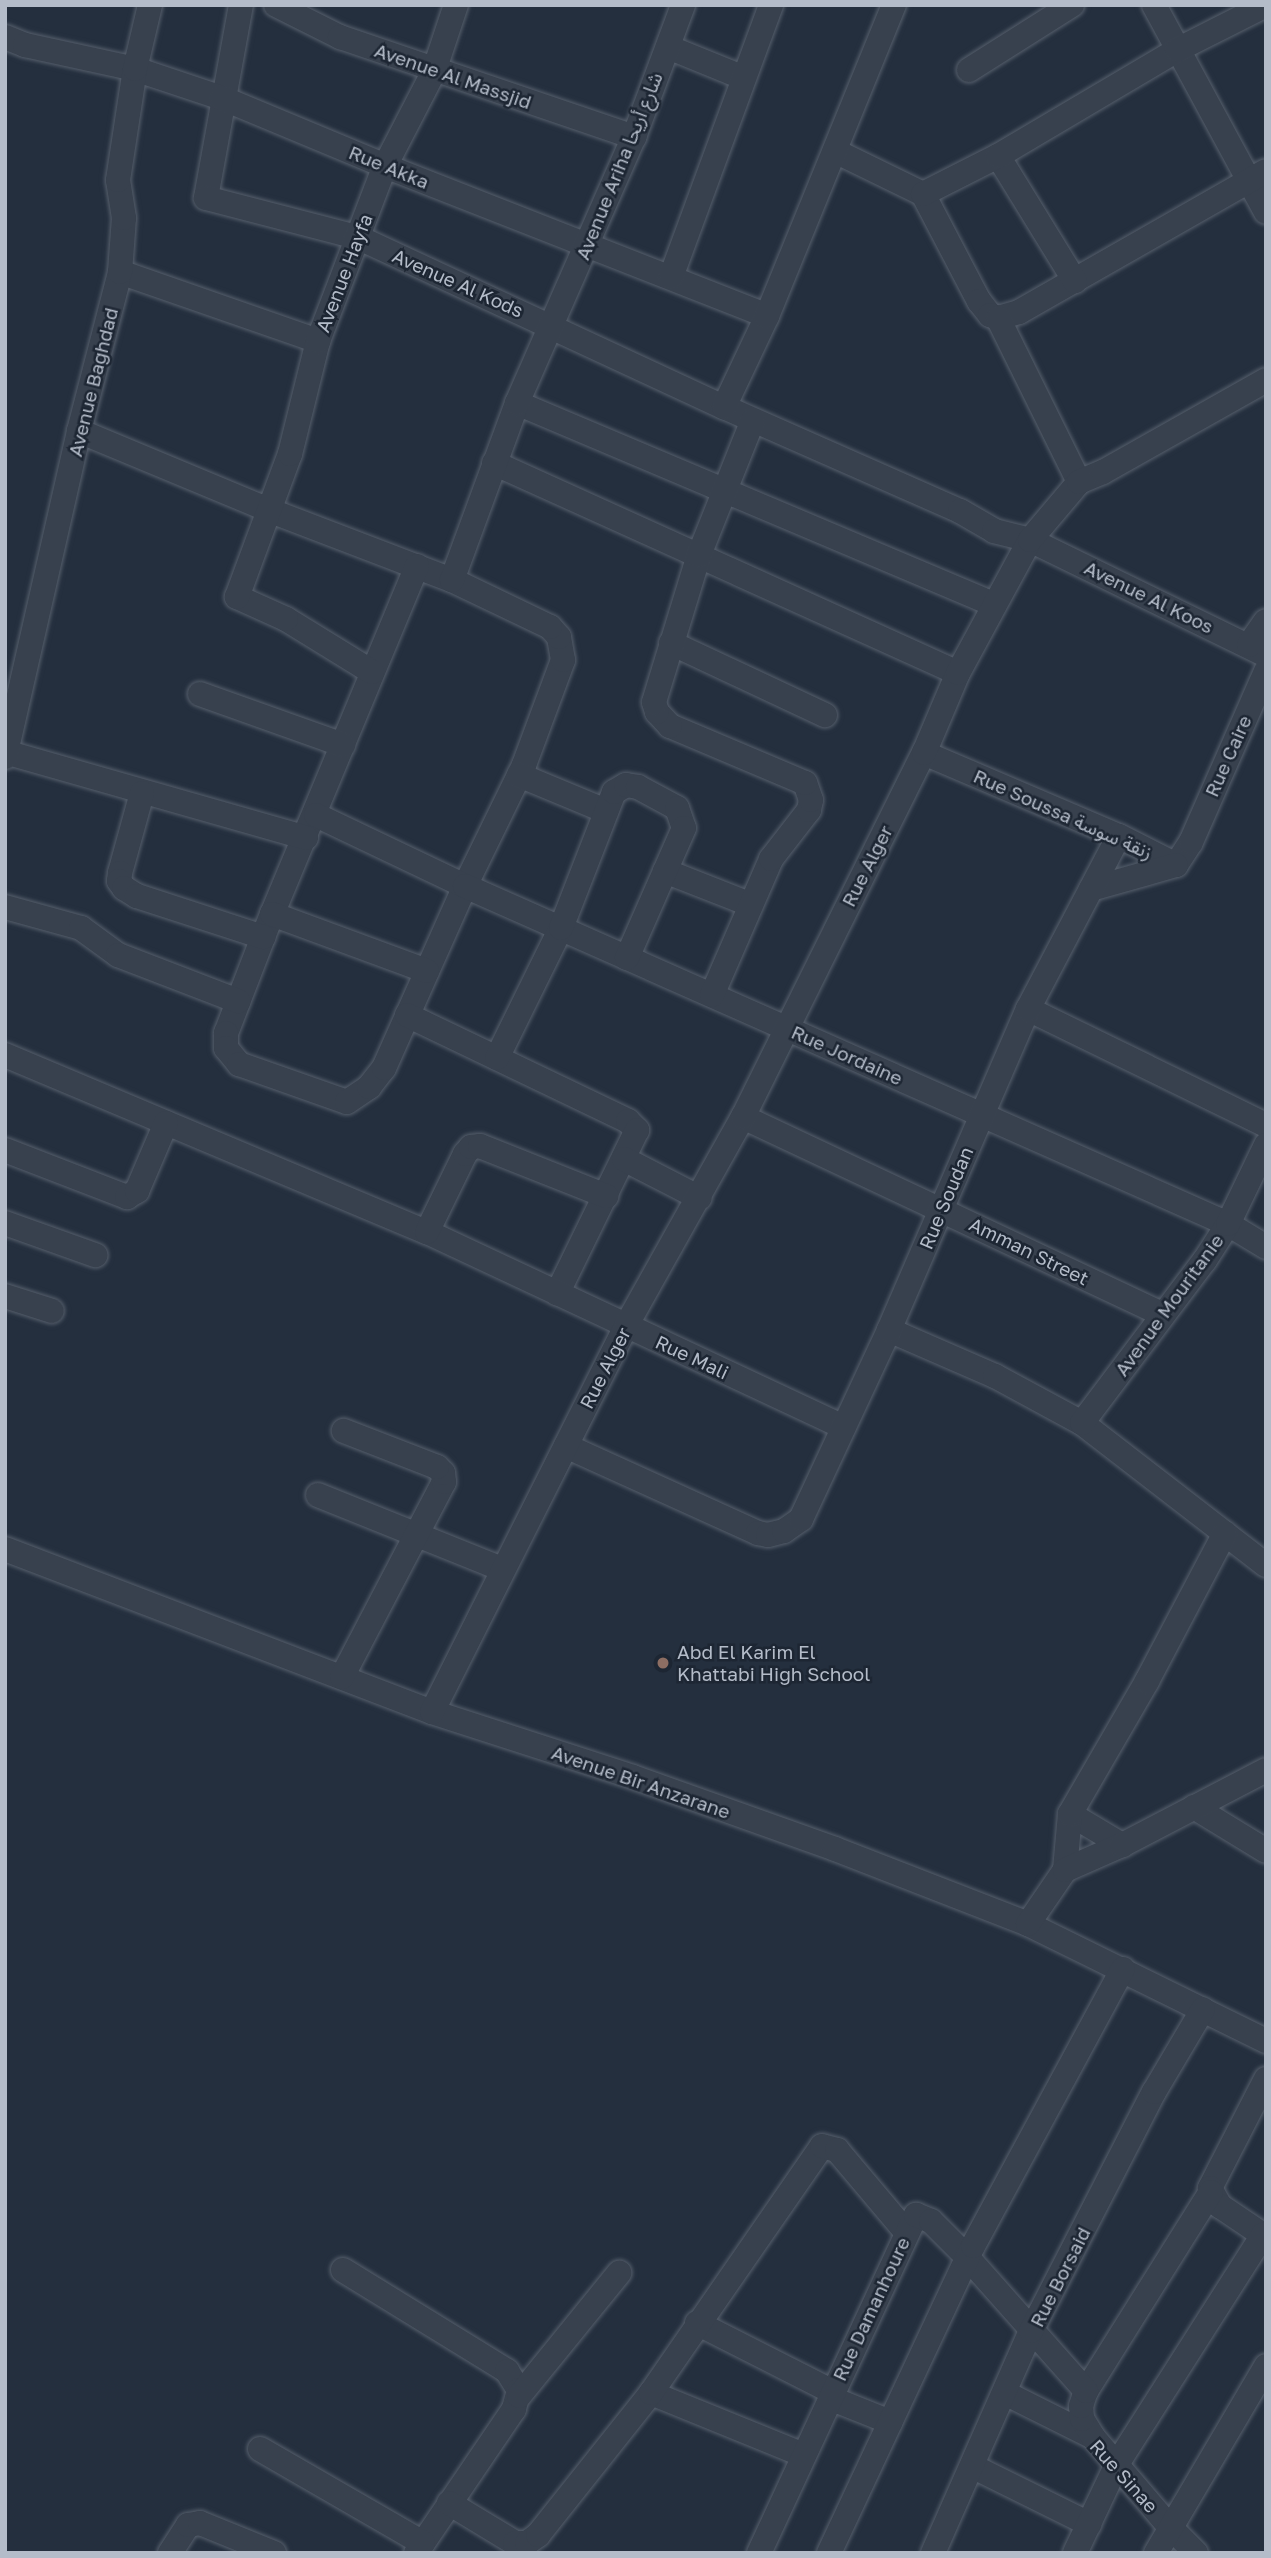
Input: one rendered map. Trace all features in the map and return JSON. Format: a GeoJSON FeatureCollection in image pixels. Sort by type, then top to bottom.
{"type":"FeatureCollection","features":[{"type":"Feature","properties":{"kind":"street","name":"Avenue Baghdad"},"geometry":{"type":"LineString","coordinates":[[6,754],[79,431],[120,272],[124,218],[118,180],[135,69],[150,5]]}},
{"type":"Feature","properties":{"kind":"street"},"geometry":{"type":"LineString","coordinates":[[222,98],[242,5]]}},
{"type":"Feature","properties":{"kind":"street","name":"Avenue Al Massjid"},"geometry":{"type":"LineString","coordinates":[[276,5],[340,37],[433,71],[634,137]]}},
{"type":"Feature","properties":{"kind":"street","name":"Avenue Hayfa"},"geometry":{"type":"LineString","coordinates":[[372,672],[286,619],[237,597],[290,454],[318,341],[385,166],[433,71],[456,5]]}},
{"type":"Feature","properties":{"kind":"street","name":"Avenue Ariha شارع أريحا"},"geometry":{"type":"LineString","coordinates":[[452,580],[517,403],[634,137],[682,5]]}},
{"type":"Feature","properties":{"kind":"street"},"geometry":{"type":"LineString","coordinates":[[671,277],[742,77],[771,5]]}},
{"type":"Feature","properties":{"kind":"street"},"geometry":{"type":"LineString","coordinates":[[724,407],[767,316],[894,5]]}},
{"type":"Feature","properties":{"kind":"street"},"geometry":{"type":"LineString","coordinates":[[969,70],[1072,5]]}},
{"type":"Feature","properties":{"kind":"street"},"geometry":{"type":"LineString","coordinates":[[1154,5],[1177,50],[1256,176],[1266,212]]}},
{"type":"Feature","properties":{"kind":"street"},"geometry":{"type":"LineString","coordinates":[[923,194],[998,156],[1177,50],[1266,5]]}},
{"type":"Feature","properties":{"kind":"street","name":"Rue Akka"},"geometry":{"type":"LineString","coordinates":[[5,37],[24,45],[135,69],[222,98],[385,166],[767,316]]}},
{"type":"Feature","properties":{"kind":"street"},"geometry":{"type":"LineString","coordinates":[[668,47],[742,77]]}},
{"type":"Feature","properties":{"kind":"street","name":"Avenue Al Kods"},"geometry":{"type":"LineString","coordinates":[[222,98],[206,198],[357,237],[753,419]]}},
{"type":"Feature","properties":{"kind":"street"},"geometry":{"type":"LineString","coordinates":[[835,151],[923,194],[979,301],[990,315],[998,318],[1019,312],[1256,176]]}},
{"type":"Feature","properties":{"kind":"street"},"geometry":{"type":"LineString","coordinates":[[998,156],[1075,281]]}},
{"type":"Feature","properties":{"kind":"street"},"geometry":{"type":"LineString","coordinates":[[120,272],[318,341]]}},
{"type":"Feature","properties":{"kind":"street"},"geometry":{"type":"LineString","coordinates":[[998,318],[1079,482]]}},
{"type":"Feature","properties":{"kind":"street","name":"Rue Alger"},"geometry":{"type":"LineString","coordinates":[[432,1712],[626,1326],[743,1117],[924,753],[958,673],[1030,540],[1079,482],[1103,472],[1266,380]]}},
{"type":"Feature","properties":{"kind":"street"},"geometry":{"type":"LineString","coordinates":[[517,403],[993,604]]}},
{"type":"Feature","properties":{"kind":"street"},"geometry":{"type":"LineString","coordinates":[[712,995],[750,904],[784,838],[809,810],[810,790],[805,783],[681,731],[662,720],[654,702],[699,555],[753,419]]}},
{"type":"Feature","properties":{"kind":"street","name":"Avenue Al Koos"},"geometry":{"type":"LineString","coordinates":[[753,419],[960,511],[994,531],[1030,540],[1258,650]]}},
{"type":"Feature","properties":{"kind":"street"},"geometry":{"type":"LineString","coordinates":[[79,431],[271,511],[417,566],[452,580],[550,627],[559,637],[562,660],[519,775],[378,1076],[359,1097],[347,1102],[239,1064],[226,1048],[226,1033],[267,926],[306,838],[417,566]]}},
{"type":"Feature","properties":{"kind":"street"},"geometry":{"type":"LineString","coordinates":[[494,463],[958,673]]}},
{"type":"Feature","properties":{"kind":"street"},"geometry":{"type":"LineString","coordinates":[[1258,650],[1266,621]]}},
{"type":"Feature","properties":{"kind":"street"},"geometry":{"type":"LineString","coordinates":[[671,643],[825,715]]}},
{"type":"Feature","properties":{"kind":"street","name":"Rue Caire"},"geometry":{"type":"LineString","coordinates":[[1191,842],[1266,671]]}},
{"type":"Feature","properties":{"kind":"street"},"geometry":{"type":"LineString","coordinates":[[200,694],[342,745]]}},
{"type":"Feature","properties":{"kind":"street","name":"Rue Soussa زنقة سوسة"},"geometry":{"type":"LineString","coordinates":[[924,753],[1119,836],[1176,865],[1191,842]]}},
{"type":"Feature","properties":{"kind":"street"},"geometry":{"type":"LineString","coordinates":[[6,754],[306,838]]}},
{"type":"Feature","properties":{"kind":"street"},"geometry":{"type":"LineString","coordinates":[[519,775],[606,811]]}},
{"type":"Feature","properties":{"kind":"street"},"geometry":{"type":"LineString","coordinates":[[497,1058],[561,928],[614,792],[626,785],[638,787],[677,808],[684,828],[627,958]]}},
{"type":"Feature","properties":{"kind":"street"},"geometry":{"type":"LineString","coordinates":[[142,793],[120,873],[119,881],[124,888],[137,896],[267,926],[427,971]]}},
{"type":"Feature","properties":{"kind":"street","name":"Rue Jordaine"},"geometry":{"type":"LineString","coordinates":[[316,814],[465,886],[1228,1224],[1266,1247]]}},
{"type":"Feature","properties":{"kind":"street","name":"Rue Soudan"},"geometry":{"type":"LineString","coordinates":[[566,1446],[758,1533],[768,1535],[784,1531],[802,1519],[889,1330],[1028,1009],[1119,836]]}},
{"type":"Feature","properties":{"kind":"street"},"geometry":{"type":"LineString","coordinates":[[1091,889],[1176,865]]}},
{"type":"Feature","properties":{"kind":"street"},"geometry":{"type":"LineString","coordinates":[[665,870],[750,904]]}},
{"type":"Feature","properties":{"kind":"street"},"geometry":{"type":"LineString","coordinates":[[5,906],[81,928],[118,955],[238,1001]]}},
{"type":"Feature","properties":{"kind":"street"},"geometry":{"type":"LineString","coordinates":[[1028,1009],[1266,1125]]}},
{"type":"Feature","properties":{"kind":"street"},"geometry":{"type":"LineString","coordinates":[[407,1015],[633,1125],[637,1130],[557,1294]]}},
{"type":"Feature","properties":{"kind":"street","name":"Rue Mali"},"geometry":{"type":"LineString","coordinates":[[5,1055],[428,1232],[844,1427]]}},
{"type":"Feature","properties":{"kind":"street","name":"Amman Street"},"geometry":{"type":"LineString","coordinates":[[743,1117],[1163,1315]]}},
{"type":"Feature","properties":{"kind":"street"},"geometry":{"type":"LineString","coordinates":[[7,1157],[127,1198],[132,1197],[166,1123]]}},
{"type":"Feature","properties":{"kind":"street","name":"Avenue Mouritanie"},"geometry":{"type":"LineString","coordinates":[[1082,1423],[1228,1224],[1266,1145]]}},
{"type":"Feature","properties":{"kind":"street"},"geometry":{"type":"LineString","coordinates":[[428,1232],[465,1154],[471,1147],[480,1146],[606,1196]]}},
{"type":"Feature","properties":{"kind":"street"},"geometry":{"type":"LineString","coordinates":[[624,1159],[700,1198]]}},
{"type":"Feature","properties":{"kind":"street"},"geometry":{"type":"LineString","coordinates":[[5,1223],[95,1255]]}},
{"type":"Feature","properties":{"kind":"street"},"geometry":{"type":"LineString","coordinates":[[5,1296],[52,1311]]}},
{"type":"Feature","properties":{"kind":"street"},"geometry":{"type":"LineString","coordinates":[[889,1330],[995,1376],[1082,1423],[1266,1565]]}},
{"type":"Feature","properties":{"kind":"street"},"geometry":{"type":"LineString","coordinates":[[342,1676],[444,1482],[443,1473],[437,1467],[344,1432]]}},
{"type":"Feature","properties":{"kind":"street"},"geometry":{"type":"LineString","coordinates":[[318,1495],[502,1569]]}},
{"type":"Feature","properties":{"kind":"street"},"geometry":{"type":"LineString","coordinates":[[1028,1924],[1065,1870],[1070,1814],[1147,1681],[1225,1533]]}},
{"type":"Feature","properties":{"kind":"street","name":"Avenue Bir Anzarane"},"geometry":{"type":"LineString","coordinates":[[5,1549],[432,1712],[633,1777],[835,1849],[1028,1924],[1266,2041]]}},
{"type":"Feature","properties":{"kind":"street"},"geometry":{"type":"LineString","coordinates":[[1065,1870],[1122,1845],[1266,1770]]}},
{"type":"Feature","properties":{"kind":"street"},"geometry":{"type":"LineString","coordinates":[[1194,1807],[1266,1851]]}},
{"type":"Feature","properties":{"kind":"street"},"geometry":{"type":"LineString","coordinates":[[1070,1814],[1122,1845]]}},
{"type":"Feature","properties":{"kind":"street"},"geometry":{"type":"LineString","coordinates":[[829,2553],[968,2258],[1123,1969]]}},
{"type":"Feature","properties":{"kind":"street","name":"Rue Borsaid"},"geometry":{"type":"LineString","coordinates":[[939,2551],[972,2466],[1031,2331],[1154,2092],[1203,2009]]}},
{"type":"Feature","properties":{"kind":"street"},"geometry":{"type":"LineString","coordinates":[[1093,2437],[1082,2418],[1080,2406],[1086,2391],[1211,2192],[1214,2178],[1266,2079]]}},
{"type":"Feature","properties":{"kind":"street"},"geometry":{"type":"LineString","coordinates":[[449,2504],[526,2548],[651,2393],[822,2146],[837,2150],[906,2232]]}},
{"type":"Feature","properties":{"kind":"street"},"geometry":{"type":"LineString","coordinates":[[1075,2553],[1116,2464],[1264,2236],[1220,2206],[1211,2192]]}},
{"type":"Feature","properties":{"kind":"street","name":"Rue Damanhoure"},"geometry":{"type":"LineString","coordinates":[[759,2553],[914,2217],[926,2217],[968,2258],[1086,2391]]}},
{"type":"Feature","properties":{"kind":"street"},"geometry":{"type":"LineString","coordinates":[[343,2270],[507,2371],[514,2380],[519,2396]]}},
{"type":"Feature","properties":{"kind":"street"},"geometry":{"type":"LineString","coordinates":[[261,2449],[419,2548],[514,2409],[519,2396],[620,2273]]}},
{"type":"Feature","properties":{"kind":"street"},"geometry":{"type":"LineString","coordinates":[[697,2323],[831,2395],[890,2422]]}},
{"type":"Feature","properties":{"kind":"street"},"geometry":{"type":"LineString","coordinates":[[1156,2553],[1169,2526],[1266,2367]]}},
{"type":"Feature","properties":{"kind":"street"},"geometry":{"type":"LineString","coordinates":[[651,2393],[804,2455]]}},
{"type":"Feature","properties":{"kind":"street","name":"Rue Sinae"},"geometry":{"type":"LineString","coordinates":[[1005,2393],[1093,2437],[1169,2526],[1196,2553]]}},
{"type":"Feature","properties":{"kind":"street"},"geometry":{"type":"LineString","coordinates":[[972,2466],[1089,2524]]}},
{"type":"Feature","properties":{"kind":"street"},"geometry":{"type":"LineString","coordinates":[[170,2553],[188,2525],[200,2522],[274,2553]]}},
{"type":"Feature","properties":{"kind":"place","name":"Abd El Karim El Khattabi High School"},"geometry":{"type":"Point","coordinates":[663,1663]}}]}
